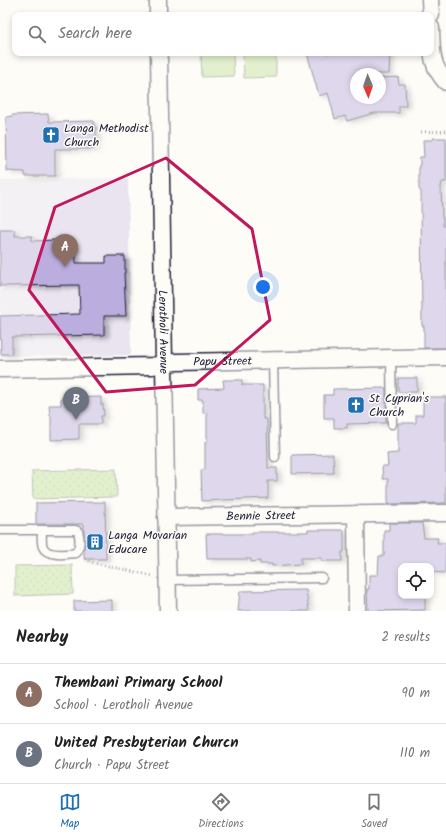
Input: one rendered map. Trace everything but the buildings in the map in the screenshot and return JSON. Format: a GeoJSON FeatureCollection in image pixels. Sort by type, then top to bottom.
{"type":"FeatureCollection","features":[{"type":"Feature","properties":{"kind":"street"},"geometry":{"type":"LineString","coordinates":[[158,0],[158,12]]}},
{"type":"Feature","properties":{"kind":"street"},"geometry":{"type":"LineString","coordinates":[[430,0],[431,12]]}},
{"type":"Feature","properties":{"kind":"street","name":"Lerotholi Avenue"},"geometry":{"type":"LineString","coordinates":[[159,56],[168,611]]}},
{"type":"Feature","properties":{"kind":"street"},"geometry":{"type":"LineString","coordinates":[[432,56],[434,65],[439,75],[446,82]]}},
{"type":"Feature","properties":{"kind":"street","name":"Papu Street"},"geometry":{"type":"LineString","coordinates":[[0,369],[152,366],[174,362],[446,357]]}},
{"type":"Feature","properties":{"kind":"street","name":"Bennie Street"},"geometry":{"type":"LineString","coordinates":[[166,517],[446,513]]}},
{"type":"Feature","properties":{"kind":"street"},"geometry":{"type":"LineString","coordinates":[[356,514],[358,611]]}},
{"type":"Feature","properties":{"kind":"lane"},"geometry":{"type":"LineString","coordinates":[[391,358],[392,424]]}},
{"type":"Feature","properties":{"kind":"lane"},"geometry":{"type":"LineString","coordinates":[[273,360],[275,457]]}},
{"type":"Feature","properties":{"kind":"lane"},"geometry":{"type":"LineString","coordinates":[[0,530],[42,530],[78,531],[79,549],[76,552],[71,553],[52,553],[46,551],[42,546],[42,530]]}},
{"type":"Feature","properties":{"kind":"lane"},"geometry":{"type":"LineString","coordinates":[[167,580],[322,578]]}},
{"type":"Feature","properties":{"kind":"path"},"geometry":{"type":"LineString","coordinates":[[421,132],[446,131]]}},
{"type":"Feature","properties":{"kind":"path"},"geometry":{"type":"LineString","coordinates":[[71,553],[94,563],[167,580]]}},
{"type":"Feature","properties":{"kind":"highlighted area"},"geometry":{"type":"Polygon","coordinates":[[[166,158],[252,229],[270,320],[195,385],[106,392],[29,290],[55,207],[166,158]]]}},
{"type":"Feature","properties":{"kind":"shaded area"},"geometry":{"type":"Polygon","coordinates":[[[128,178],[131,355],[0,357],[0,180],[128,178]]]}},
{"type":"Feature","properties":{"kind":"green space"},"geometry":{"type":"Polygon","coordinates":[[[201,56],[233,56],[234,76],[202,77],[201,56]]]}},
{"type":"Feature","properties":{"kind":"green space"},"geometry":{"type":"Polygon","coordinates":[[[243,56],[276,56],[276,77],[244,78],[243,56]]]}},
{"type":"Feature","properties":{"kind":"green space"},"geometry":{"type":"Polygon","coordinates":[[[116,469],[117,497],[33,499],[32,471],[116,469]]]}},
{"type":"Feature","properties":{"kind":"green space"},"geometry":{"type":"Polygon","coordinates":[[[72,565],[73,594],[15,596],[15,566],[72,565]]]}},
{"type":"Feature","properties":{"kind":"place","name":"Langa Methodist Church"},"geometry":{"type":"Point","coordinates":[51,135]}},
{"type":"Feature","properties":{"kind":"place","name":"Thembani Primary School"},"geometry":{"type":"Point","coordinates":[65,267]}},
{"type":"Feature","properties":{"kind":"place","name":"St Cyprian's Church"},"geometry":{"type":"Point","coordinates":[356,405]}},
{"type":"Feature","properties":{"kind":"place","name":"United Presbyterian Churcn"},"geometry":{"type":"Point","coordinates":[76,420]}},
{"type":"Feature","properties":{"kind":"place","name":"Langa Movarian Educare"},"geometry":{"type":"Point","coordinates":[95,542]}}]}
